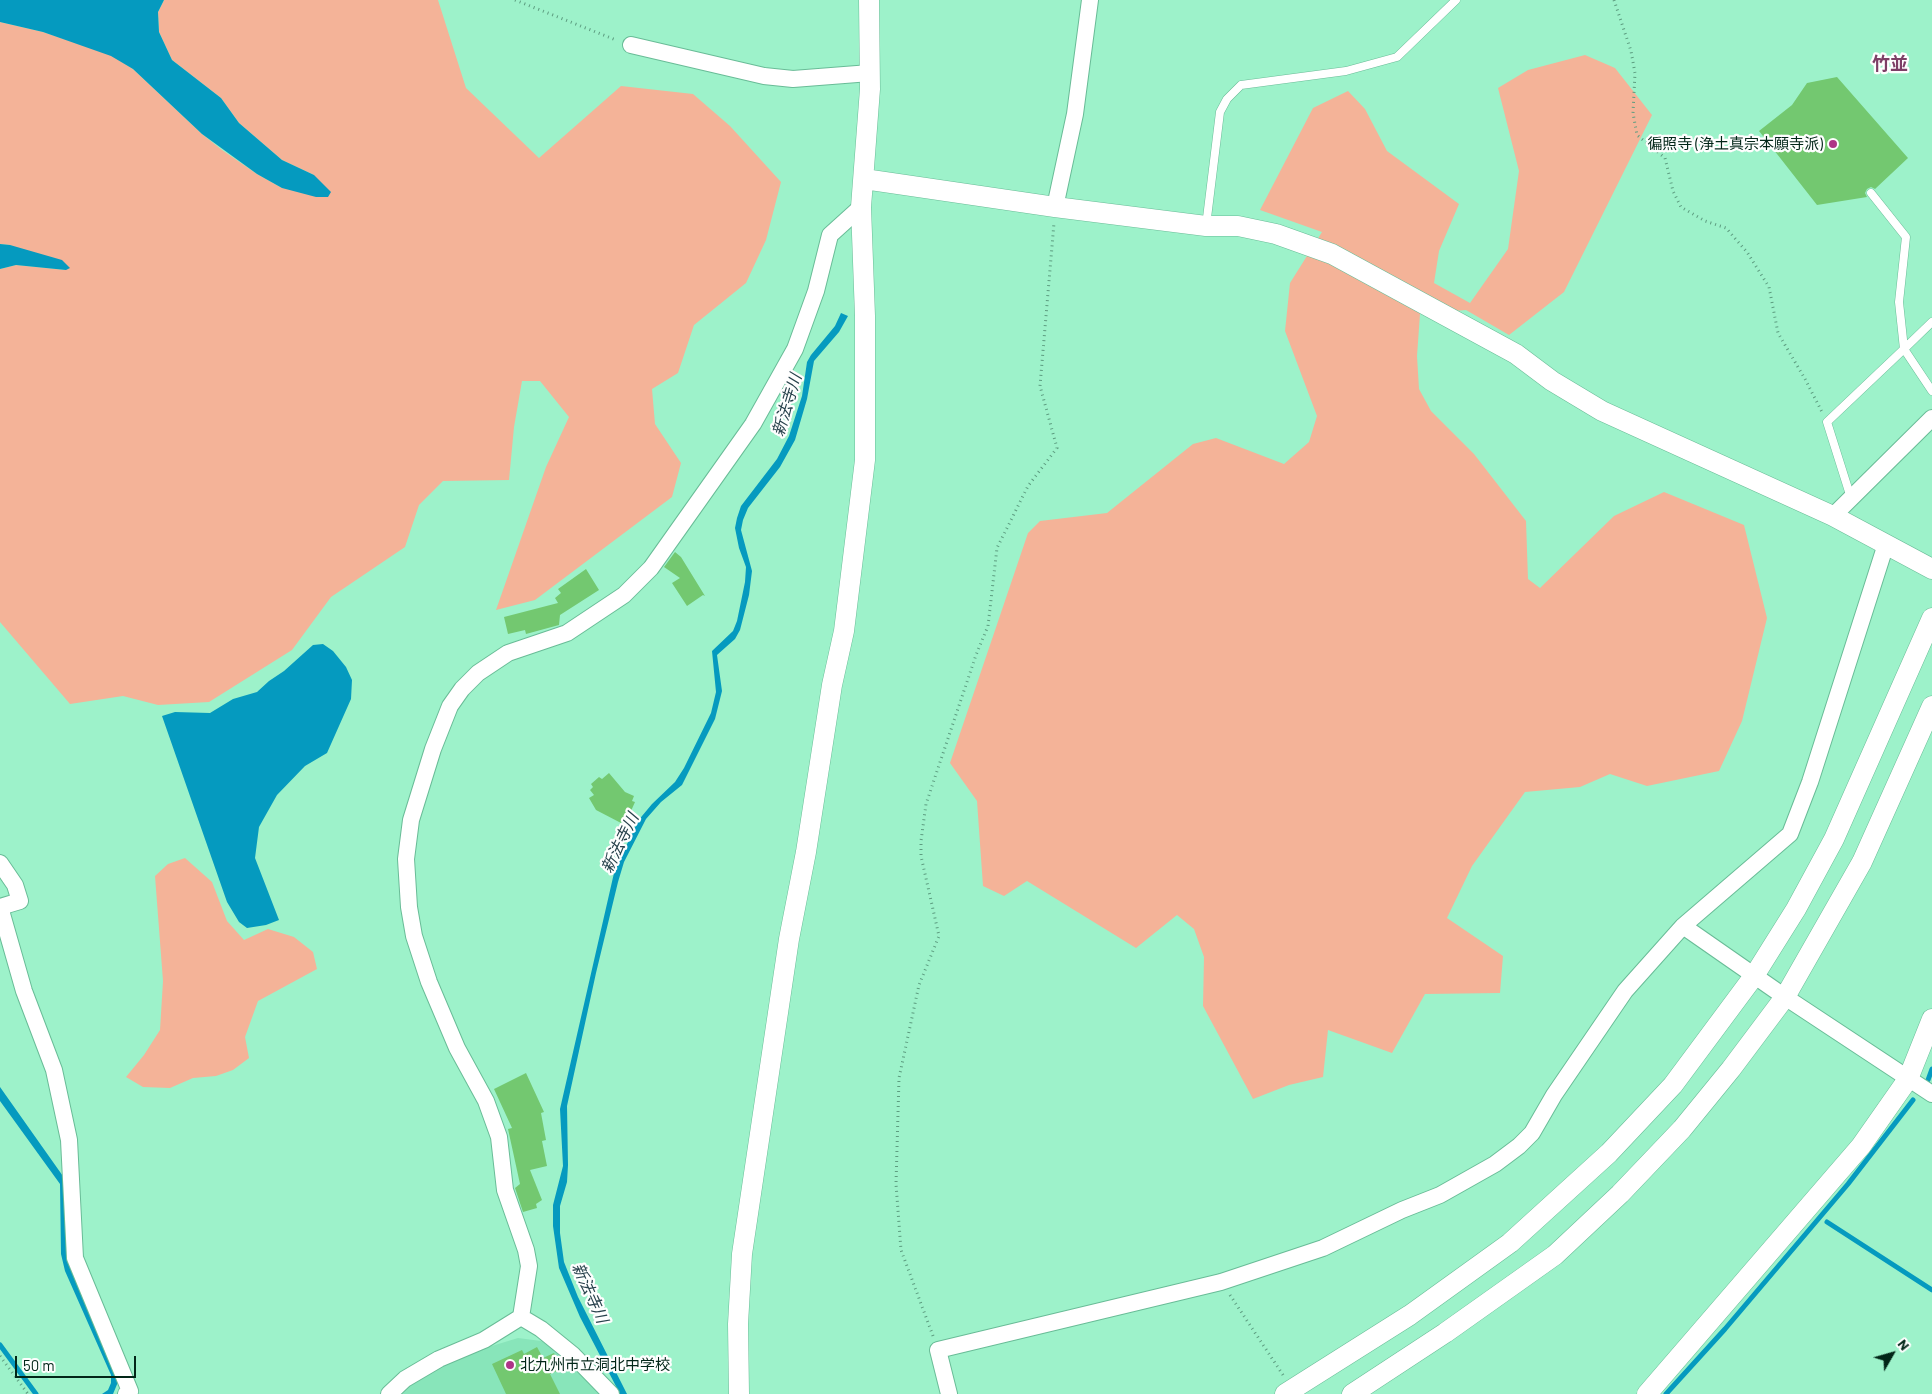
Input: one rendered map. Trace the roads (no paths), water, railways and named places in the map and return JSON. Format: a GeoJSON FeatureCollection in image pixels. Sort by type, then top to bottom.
{"type":"FeatureCollection","features":[{"type":"Feature","properties":{"kind":"street"},"geometry":{"type":"LineString","coordinates":[[739,1394],[738,1324],[742,1254],[789,939],[806,852],[832,685],[844,632],[865,460],[865,316],[861,207],[870,73],[870,0]]}},
{"type":"Feature","properties":{"kind":"street"},"geometry":{"type":"LineString","coordinates":[[1055,207],[1076,114],[1090,0]]}},
{"type":"Feature","properties":{"kind":"street"},"geometry":{"type":"LineString","coordinates":[[631,45],[764,76],[793,79],[870,73]]}},
{"type":"Feature","properties":{"kind":"street"},"geometry":{"type":"LineString","coordinates":[[864,180],[1206,226],[1238,226],[1276,234],[1332,254],[1516,354],[1552,380],[1602,411],[1832,516],[1932,569]]}},
{"type":"Feature","properties":{"kind":"street"},"geometry":{"type":"LineString","coordinates":[[521,1318],[529,1266],[526,1250],[505,1190],[499,1137],[486,1101],[457,1048],[429,982],[414,936],[409,907],[406,859],[411,820],[430,757],[450,706],[462,689],[478,672],[508,653],[567,632],[624,595],[652,568],[753,424],[794,349],[816,292],[830,235],[861,207]]}},
{"type":"Feature","properties":{"kind":"street"},"geometry":{"type":"LineString","coordinates":[[1832,516],[1932,418]]}},
{"type":"Feature","properties":{"kind":"street"},"geometry":{"type":"LineString","coordinates":[[949,1394],[938,1350],[1221,1282],[1323,1248],[1402,1210],[1440,1195],[1495,1164],[1519,1146],[1532,1133],[1554,1095],[1625,992],[1683,926],[1790,834],[1810,782],[1886,544]]}},
{"type":"Feature","properties":{"kind":"street"},"geometry":{"type":"LineString","coordinates":[[1289,1392],[1410,1315],[1510,1243],[1609,1153],[1673,1085],[1754,976],[1796,909],[1834,839],[1932,618]]}},
{"type":"Feature","properties":{"kind":"street"},"geometry":{"type":"LineString","coordinates":[[1352,1394],[1446,1333],[1554,1255],[1620,1194],[1682,1129],[1731,1069],[1785,997],[1862,862],[1932,706]]}},
{"type":"Feature","properties":{"kind":"street"},"geometry":{"type":"LineString","coordinates":[[0,863],[15,885],[20,901],[0,907],[24,991],[54,1070],[70,1140],[76,1258],[130,1391],[126,1394]]}},
{"type":"Feature","properties":{"kind":"street"},"geometry":{"type":"LineString","coordinates":[[1683,926],[1785,997],[1932,1094]]}},
{"type":"Feature","properties":{"kind":"street"},"geometry":{"type":"LineString","coordinates":[[1647,1394],[1861,1146],[1908,1079],[1932,1020]]}},
{"type":"Feature","properties":{"kind":"street"},"geometry":{"type":"LineString","coordinates":[[389,1394],[405,1380],[439,1359],[484,1340],[521,1318]]}},
{"type":"Feature","properties":{"kind":"street"},"geometry":{"type":"LineString","coordinates":[[521,1318],[541,1329],[573,1355],[611,1394]]}},
{"type":"Feature","properties":{"kind":"lane"},"geometry":{"type":"LineString","coordinates":[[1206,226],[1220,112],[1227,99],[1241,85],[1346,72],[1397,57],[1456,0]]}},
{"type":"Feature","properties":{"kind":"lane"},"geometry":{"type":"LineString","coordinates":[[1871,193],[1906,237],[1899,302],[1904,349],[1932,391]]}},
{"type":"Feature","properties":{"kind":"lane"},"geometry":{"type":"LineString","coordinates":[[1851,498],[1827,422],[1932,322]]}},
{"type":"Feature","properties":{"kind":"water"},"geometry":{"type":"Polygon","coordinates":[[[0,0],[164,0],[158,12],[159,32],[172,60],[221,98],[239,123],[282,160],[314,175],[331,192],[328,197],[316,197],[282,188],[257,174],[202,134],[133,69],[111,56],[43,32],[0,22],[0,0]]]}},
{"type":"Feature","properties":{"kind":"water"},"geometry":{"type":"Polygon","coordinates":[[[0,244],[10,245],[62,260],[70,268],[66,270],[16,265],[0,269],[0,244]]]}},
{"type":"Feature","properties":{"kind":"water"},"geometry":{"type":"Polygon","coordinates":[[[841,313],[848,316],[839,332],[814,361],[807,399],[795,440],[780,467],[748,508],[743,520],[741,530],[752,571],[749,595],[740,630],[735,639],[717,655],[722,691],[715,719],[682,785],[661,802],[646,819],[624,862],[596,973],[567,1106],[567,1182],[560,1206],[560,1233],[564,1262],[578,1297],[627,1394],[620,1394],[580,1317],[559,1268],[553,1226],[553,1205],[563,1166],[560,1109],[614,873],[637,822],[652,804],[675,782],[684,768],[711,713],[716,692],[712,651],[733,631],[737,621],[745,582],[746,567],[739,548],[735,528],[741,506],[777,459],[789,436],[802,396],[807,362],[835,326],[841,313]]]}},
{"type":"Feature","properties":{"kind":"water"},"geometry":{"type":"Polygon","coordinates":[[[323,644],[333,651],[346,667],[352,680],[351,699],[327,753],[305,766],[277,795],[259,827],[255,858],[279,920],[266,925],[247,928],[239,922],[227,902],[162,716],[175,712],[210,713],[233,699],[257,692],[313,645],[323,644]]]}},
{"type":"Feature","properties":{"kind":"water"},"geometry":{"type":"Polygon","coordinates":[[[0,1087],[65,1179],[67,1226],[118,1382],[113,1394],[102,1394],[108,1390],[111,1383],[111,1375],[65,1271],[61,1254],[60,1184],[0,1101],[0,1087]]]}},
{"type":"Feature","properties":{"kind":"waterway"},"geometry":{"type":"LineString","coordinates":[[1928,1080],[1932,1069]]}},
{"type":"Feature","properties":{"kind":"waterway"},"geometry":{"type":"LineString","coordinates":[[1666,1394],[1725,1329],[1848,1184],[1913,1100]]}},
{"type":"Feature","properties":{"kind":"waterway"},"geometry":{"type":"LineString","coordinates":[[1827,1222],[1932,1290]]}},
{"type":"Feature","properties":{"kind":"waterway"},"geometry":{"type":"LineString","coordinates":[[0,1345],[36,1394]]}},
{"type":"Feature","properties":{"kind":"place","name":"徧照寺 (浄土真宗本願寺派)"},"geometry":{"type":"Point","coordinates":[1833,144]}},
{"type":"Feature","properties":{"kind":"place","name":"北九州市立洞北中学校"},"geometry":{"type":"Point","coordinates":[510,1365]}},
{"type":"Feature","properties":{"kind":"district","name":"竹並"},"geometry":{"type":"Point","coordinates":[1890,64]}},
{"type":"Feature","properties":{"kind":"water label","name":"新法寺川"},"geometry":{"type":"Point","coordinates":[787,405]}},
{"type":"Feature","properties":{"kind":"water label","name":"新法寺川"},"geometry":{"type":"Point","coordinates":[620,843]}},
{"type":"Feature","properties":{"kind":"water label","name":"新法寺川"},"geometry":{"type":"Point","coordinates":[590,1293]}}]}
